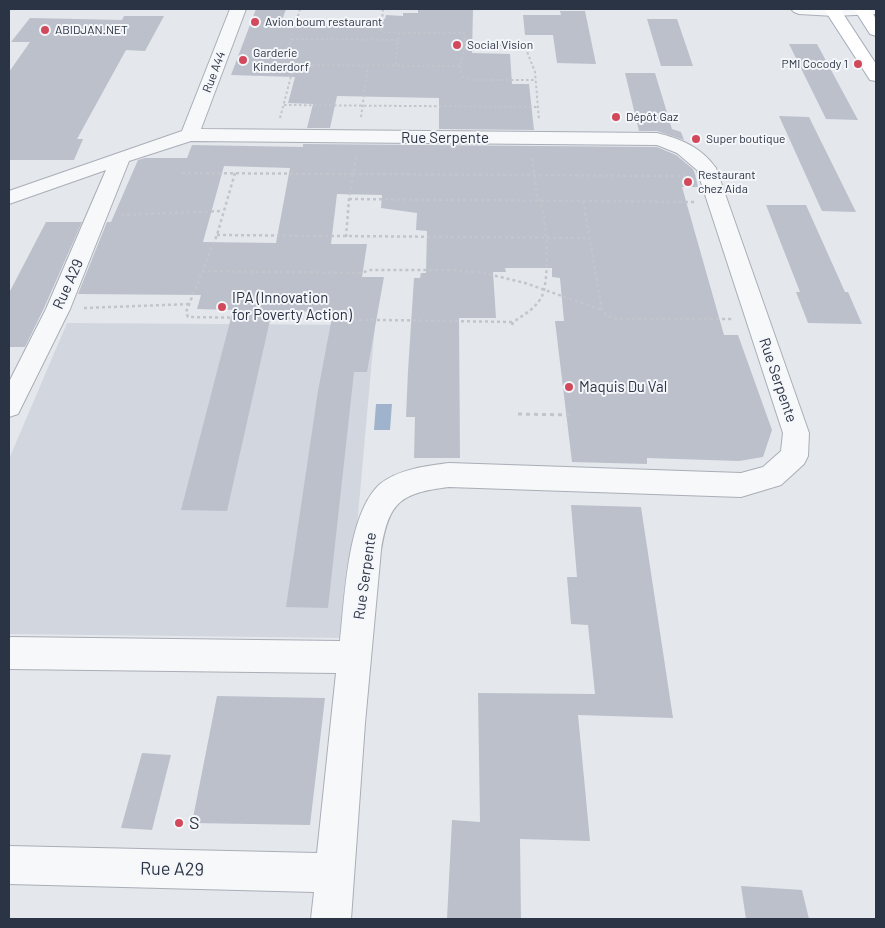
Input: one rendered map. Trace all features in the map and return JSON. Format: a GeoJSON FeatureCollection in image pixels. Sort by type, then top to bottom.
{"type":"FeatureCollection","features":[{"type":"Feature","properties":{"kind":"main road"},"geometry":{"type":"LineString","coordinates":[[867,9],[876,31]]}},
{"type":"Feature","properties":{"kind":"main road"},"geometry":{"type":"LineString","coordinates":[[833,10],[876,76]]}},
{"type":"Feature","properties":{"kind":"street","name":"Rue A44"},"geometry":{"type":"LineString","coordinates":[[190,135],[238,9]]}},
{"type":"Feature","properties":{"kind":"street"},"geometry":{"type":"LineString","coordinates":[[800,9],[867,9]]}},
{"type":"Feature","properties":{"kind":"street","name":"Rue Serpente"},"geometry":{"type":"LineString","coordinates":[[9,198],[190,135],[657,139],[678,144],[695,156],[706,168],[796,433],[794,456],[771,477],[741,485],[449,475],[417,479],[398,488],[384,500],[369,537],[354,657],[331,919]]}},
{"type":"Feature","properties":{"kind":"street","name":"Rue A29"},"geometry":{"type":"LineString","coordinates":[[9,407],[58,309],[121,158]]}},
{"type":"Feature","properties":{"kind":"street"},"geometry":{"type":"LineString","coordinates":[[9,653],[354,657]]}},
{"type":"Feature","properties":{"kind":"street","name":"Rue A29"},"geometry":{"type":"LineString","coordinates":[[9,865],[335,873]]}},
{"type":"Feature","properties":{"kind":"path"},"geometry":{"type":"LineString","coordinates":[[300,9],[284,63],[287,65],[460,66]]}},
{"type":"Feature","properties":{"kind":"path"},"geometry":{"type":"LineString","coordinates":[[383,9],[382,32],[464,33],[465,47],[460,66],[462,76],[472,80],[535,80]]}},
{"type":"Feature","properties":{"kind":"path"},"geometry":{"type":"LineString","coordinates":[[395,66],[399,32]]}},
{"type":"Feature","properties":{"kind":"path"},"geometry":{"type":"LineString","coordinates":[[292,40],[398,40]]}},
{"type":"Feature","properties":{"kind":"path"},"geometry":{"type":"LineString","coordinates":[[235,173],[217,235],[186,312],[188,317],[513,323],[536,306],[545,289],[547,275],[541,201],[537,196],[533,175],[531,144],[540,138],[535,80],[530,52],[526,49],[494,44],[465,47]]}},
{"type":"Feature","properties":{"kind":"path"},"geometry":{"type":"LineString","coordinates":[[275,137],[294,65]]}},
{"type":"Feature","properties":{"kind":"path"},"geometry":{"type":"LineString","coordinates":[[284,105],[538,107]]}},
{"type":"Feature","properties":{"kind":"path"},"geometry":{"type":"LineString","coordinates":[[182,173],[708,177]]}},
{"type":"Feature","properties":{"kind":"path"},"geometry":{"type":"LineString","coordinates":[[349,199],[716,202]]}},
{"type":"Feature","properties":{"kind":"path"},"geometry":{"type":"LineString","coordinates":[[583,201],[602,310],[607,316],[617,319],[757,319]]}},
{"type":"Feature","properties":{"kind":"path"},"geometry":{"type":"LineString","coordinates":[[98,216],[223,211]]}},
{"type":"Feature","properties":{"kind":"path"},"geometry":{"type":"LineString","coordinates":[[217,235],[588,238]]}},
{"type":"Feature","properties":{"kind":"path"},"geometry":{"type":"LineString","coordinates":[[202,270],[460,272],[498,276],[545,289],[602,310]]}},
{"type":"Feature","properties":{"kind":"path"},"geometry":{"type":"LineString","coordinates":[[58,309],[190,304]]}},
{"type":"Feature","properties":{"kind":"path"},"geometry":{"type":"LineString","coordinates":[[518,414],[571,416]]}},
{"type":"Feature","properties":{"kind":"shaded area"},"geometry":{"type":"Polygon","coordinates":[[[67,323],[375,325],[347,638],[9,634],[9,459],[67,323]]]}},
{"type":"Feature","properties":{"kind":"water"},"geometry":{"type":"Polygon","coordinates":[[[376,404],[392,404],[390,430],[374,430],[376,404]]]}},
{"type":"Feature","properties":{"kind":"building"},"geometry":{"type":"Polygon","coordinates":[[[256,9],[286,9],[281,23],[364,24],[365,19],[385,19],[386,15],[403,16],[403,13],[418,13],[418,9],[473,10],[472,53],[510,54],[512,84],[529,84],[534,130],[439,129],[439,98],[337,96],[330,128],[307,128],[313,104],[288,103],[295,77],[231,75],[256,9]]]}},
{"type":"Feature","properties":{"kind":"building"},"geometry":{"type":"Polygon","coordinates":[[[560,11],[585,11],[596,64],[557,63],[553,35],[525,35],[523,15],[561,15],[560,11]]]}},
{"type":"Feature","properties":{"kind":"building"},"geometry":{"type":"Polygon","coordinates":[[[124,16],[164,16],[145,51],[126,50],[77,139],[83,139],[74,160],[9,160],[9,72],[30,42],[11,42],[30,18],[122,20],[124,16]]]}},
{"type":"Feature","properties":{"kind":"building"},"geometry":{"type":"Polygon","coordinates":[[[647,19],[677,19],[693,66],[661,66],[647,19]]]}},
{"type":"Feature","properties":{"kind":"building"},"geometry":{"type":"Polygon","coordinates":[[[789,44],[817,44],[858,120],[826,119],[789,44]]]}},
{"type":"Feature","properties":{"kind":"building"},"geometry":{"type":"Polygon","coordinates":[[[625,73],[655,73],[672,129],[681,132],[684,140],[657,131],[639,131],[625,73]]]}},
{"type":"Feature","properties":{"kind":"building"},"geometry":{"type":"Polygon","coordinates":[[[779,116],[809,117],[856,212],[822,211],[779,116]]]}},
{"type":"Feature","properties":{"kind":"building"},"geometry":{"type":"Polygon","coordinates":[[[303,144],[657,147],[676,155],[693,169],[695,174],[698,187],[682,187],[724,335],[738,335],[772,430],[763,457],[739,461],[647,458],[647,464],[572,462],[555,321],[564,321],[560,278],[552,277],[552,268],[505,268],[506,272],[493,272],[496,318],[459,318],[460,458],[414,458],[415,417],[406,417],[408,371],[414,278],[420,278],[421,273],[426,273],[427,231],[416,230],[417,213],[381,208],[382,195],[337,194],[331,244],[367,244],[362,277],[384,277],[367,372],[354,372],[328,608],[286,607],[318,391],[333,312],[272,311],[227,511],[181,510],[233,310],[197,309],[201,295],[78,294],[107,222],[111,222],[138,160],[145,158],[187,158],[192,145],[303,147],[303,144]],[[224,166],[203,242],[276,243],[290,168],[224,166]]]}},
{"type":"Feature","properties":{"kind":"building"},"geometry":{"type":"Polygon","coordinates":[[[766,205],[806,205],[845,292],[848,292],[862,324],[808,323],[796,292],[800,292],[766,205]]]}},
{"type":"Feature","properties":{"kind":"building"},"geometry":{"type":"Polygon","coordinates":[[[46,222],[82,222],[25,347],[9,347],[9,293],[46,222]]]}},
{"type":"Feature","properties":{"kind":"building"},"geometry":{"type":"Polygon","coordinates":[[[571,505],[641,507],[673,718],[578,715],[590,841],[520,839],[521,919],[447,919],[452,820],[480,822],[478,693],[595,694],[588,625],[571,624],[567,577],[577,577],[571,505]]]}},
{"type":"Feature","properties":{"kind":"building"},"geometry":{"type":"Polygon","coordinates":[[[217,696],[325,698],[310,825],[192,823],[217,696]]]}},
{"type":"Feature","properties":{"kind":"building"},"geometry":{"type":"Polygon","coordinates":[[[142,753],[171,755],[152,830],[121,828],[142,753]]]}},
{"type":"Feature","properties":{"kind":"building"},"geometry":{"type":"Polygon","coordinates":[[[741,886],[802,890],[809,919],[746,919],[741,886]]]}},
{"type":"Feature","properties":{"kind":"place","name":"Avion boum restaurant"},"geometry":{"type":"Point","coordinates":[255,22]}},
{"type":"Feature","properties":{"kind":"place","name":"ABIDJAN.NET"},"geometry":{"type":"Point","coordinates":[45,30]}},
{"type":"Feature","properties":{"kind":"place","name":"Social Vision"},"geometry":{"type":"Point","coordinates":[457,45]}},
{"type":"Feature","properties":{"kind":"place","name":"Garderie Kinderdorf"},"geometry":{"type":"Point","coordinates":[243,60]}},
{"type":"Feature","properties":{"kind":"place","name":"PMI Cocody 1"},"geometry":{"type":"Point","coordinates":[858,64]}},
{"type":"Feature","properties":{"kind":"place","name":"Dépôt Gaz"},"geometry":{"type":"Point","coordinates":[616,117]}},
{"type":"Feature","properties":{"kind":"place","name":"Super boutique"},"geometry":{"type":"Point","coordinates":[696,139]}},
{"type":"Feature","properties":{"kind":"place","name":"Restaurant chez Aida"},"geometry":{"type":"Point","coordinates":[688,182]}},
{"type":"Feature","properties":{"kind":"place","name":"IPA (Innovation for Poverty Action)"},"geometry":{"type":"Point","coordinates":[222,307]}},
{"type":"Feature","properties":{"kind":"place","name":"Maquis Du Val"},"geometry":{"type":"Point","coordinates":[569,387]}},
{"type":"Feature","properties":{"kind":"place","name":"S"},"geometry":{"type":"Point","coordinates":[179,823]}}]}
